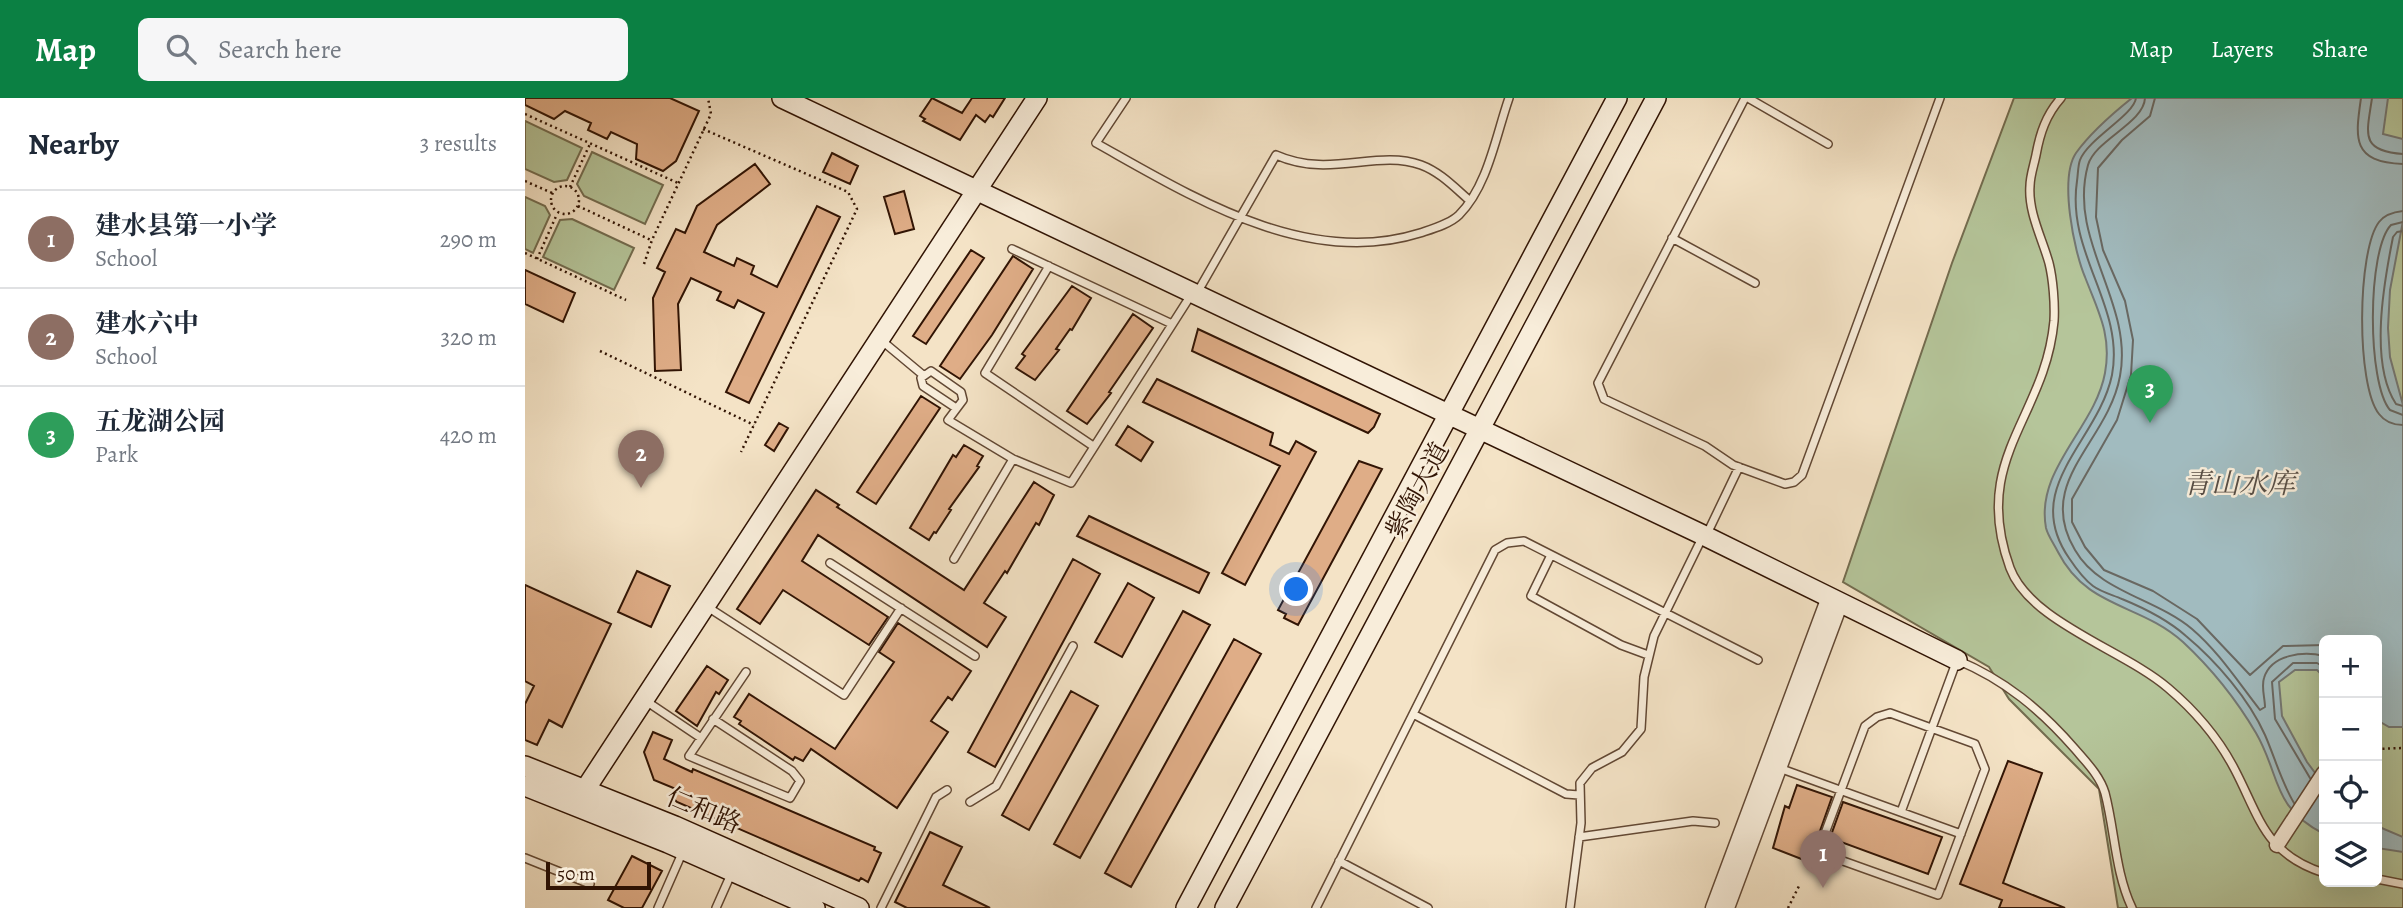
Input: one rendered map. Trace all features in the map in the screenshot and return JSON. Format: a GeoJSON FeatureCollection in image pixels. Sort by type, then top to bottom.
{"type":"FeatureCollection","features":[{"type":"Feature","properties":{"kind":"main road"},"geometry":{"type":"LineString","coordinates":[[782,98],[1705,536],[1957,660]]}},
{"type":"Feature","properties":{"kind":"main road"},"geometry":{"type":"LineString","coordinates":[[580,797],[1037,98]]}},
{"type":"Feature","properties":{"kind":"main road","name":"紫陶大道"},"geometry":{"type":"LineString","coordinates":[[1186,908],[1617,98]]}},
{"type":"Feature","properties":{"kind":"main road","name":"紫陶大道"},"geometry":{"type":"LineString","coordinates":[[1225,908],[1656,98]]}},
{"type":"Feature","properties":{"kind":"main road","name":"仁和路"},"geometry":{"type":"LineString","coordinates":[[525,765],[580,797],[684,850],[815,908]]}},
{"type":"Feature","properties":{"kind":"main road","name":"仁和路"},"geometry":{"type":"LineString","coordinates":[[525,786],[580,797],[859,908]]}},
{"type":"Feature","properties":{"kind":"street"},"geometry":{"type":"LineString","coordinates":[[1727,908],[1779,768],[1835,599]]}},
{"type":"Feature","properties":{"kind":"street"},"geometry":{"type":"LineString","coordinates":[[1713,908],[1835,599]]}},
{"type":"Feature","properties":{"kind":"street"},"geometry":{"type":"LineString","coordinates":[[2277,845],[2319,781]]}},
{"type":"Feature","properties":{"kind":"lane"},"geometry":{"type":"LineString","coordinates":[[1126,98],[1095,144],[1209,206],[1240,217],[1311,237],[1376,241],[1413,235],[1459,216],[1481,183],[1509,98]]}},
{"type":"Feature","properties":{"kind":"lane"},"geometry":{"type":"LineString","coordinates":[[1828,144],[1747,98],[1598,383],[1604,398],[1705,446],[1739,467],[1785,484],[1794,482],[1802,475],[1940,98]]}},
{"type":"Feature","properties":{"kind":"lane"},"geometry":{"type":"LineString","coordinates":[[2061,98],[2040,131],[2030,187],[2033,216],[2050,267],[2054,318],[2049,357],[2012,438],[2001,472],[1997,507],[2002,542],[2011,572],[2029,598],[2051,616],[2123,656],[2168,687],[2201,720],[2234,768],[2258,824],[2277,845],[2307,868],[2319,872]]}},
{"type":"Feature","properties":{"kind":"lane"},"geometry":{"type":"LineString","coordinates":[[923,375],[931,370],[957,387],[963,400],[948,420],[1013,459],[1071,483],[1172,324],[1195,293],[1276,155],[1313,167],[1408,161],[1439,174],[1469,200]]}},
{"type":"Feature","properties":{"kind":"lane"},"geometry":{"type":"LineString","coordinates":[[1672,238],[1755,283]]}},
{"type":"Feature","properties":{"kind":"lane"},"geometry":{"type":"LineString","coordinates":[[1012,249],[1172,324]]}},
{"type":"Feature","properties":{"kind":"lane"},"geometry":{"type":"LineString","coordinates":[[1049,266],[985,373],[1093,446]]}},
{"type":"Feature","properties":{"kind":"lane"},"geometry":{"type":"LineString","coordinates":[[881,340],[923,375]]}},
{"type":"Feature","properties":{"kind":"lane"},"geometry":{"type":"LineString","coordinates":[[923,375],[923,386],[956,408]]}},
{"type":"Feature","properties":{"kind":"lane"},"geometry":{"type":"LineString","coordinates":[[954,559],[1013,459]]}},
{"type":"Feature","properties":{"kind":"lane"},"geometry":{"type":"LineString","coordinates":[[1570,908],[1579,837],[1580,783],[1587,772],[1622,752],[1641,729],[1648,655],[1665,613],[1739,467]]}},
{"type":"Feature","properties":{"kind":"lane"},"geometry":{"type":"LineString","coordinates":[[1316,908],[1495,550],[1507,543],[1524,541],[1758,660]]}},
{"type":"Feature","properties":{"kind":"lane"},"geometry":{"type":"LineString","coordinates":[[1551,555],[1531,596],[1621,645],[1648,655]]}},
{"type":"Feature","properties":{"kind":"lane"},"geometry":{"type":"LineString","coordinates":[[830,563],[975,656]]}},
{"type":"Feature","properties":{"kind":"lane"},"geometry":{"type":"LineString","coordinates":[[706,606],[843,695],[901,608]]}},
{"type":"Feature","properties":{"kind":"lane"},"geometry":{"type":"LineString","coordinates":[[970,802],[996,786],[1073,646]]}},
{"type":"Feature","properties":{"kind":"lane"},"geometry":{"type":"LineString","coordinates":[[1901,812],[1957,660],[1992,676],[2029,702],[2094,770],[2105,793],[2119,867],[2132,908]]}},
{"type":"Feature","properties":{"kind":"lane"},"geometry":{"type":"LineString","coordinates":[[713,719],[792,771],[800,781],[790,798],[695,760],[689,755],[713,719],[746,672]]}},
{"type":"Feature","properties":{"kind":"lane"},"geometry":{"type":"LineString","coordinates":[[644,700],[701,738]]}},
{"type":"Feature","properties":{"kind":"lane"},"geometry":{"type":"LineString","coordinates":[[1890,713],[1931,728],[1975,744],[1985,769],[1938,895],[1818,852],[1865,726],[1871,720],[1890,713]]}},
{"type":"Feature","properties":{"kind":"lane"},"geometry":{"type":"LineString","coordinates":[[1413,714],[1566,794],[1579,795]]}},
{"type":"Feature","properties":{"kind":"lane"},"geometry":{"type":"LineString","coordinates":[[1779,768],[1961,834]]}},
{"type":"Feature","properties":{"kind":"lane"},"geometry":{"type":"LineString","coordinates":[[881,908],[936,797],[947,790]]}},
{"type":"Feature","properties":{"kind":"lane"},"geometry":{"type":"LineString","coordinates":[[1579,837],[1693,821],[1715,822]]}},
{"type":"Feature","properties":{"kind":"lane"},"geometry":{"type":"LineString","coordinates":[[657,908],[684,850]]}},
{"type":"Feature","properties":{"kind":"lane"},"geometry":{"type":"LineString","coordinates":[[525,858],[590,884]]}},
{"type":"Feature","properties":{"kind":"lane"},"geometry":{"type":"LineString","coordinates":[[1339,861],[1428,908]]}},
{"type":"Feature","properties":{"kind":"lane"},"geometry":{"type":"LineString","coordinates":[[716,908],[732,871]]}},
{"type":"Feature","properties":{"kind":"lane"},"geometry":{"type":"LineString","coordinates":[[2382,879],[2403,884]]}},
{"type":"Feature","properties":{"kind":"path"},"geometry":{"type":"LineString","coordinates":[[644,264],[652,240],[711,114],[708,98]]}},
{"type":"Feature","properties":{"kind":"path"},"geometry":{"type":"LineString","coordinates":[[525,114],[678,183]]}},
{"type":"Feature","properties":{"kind":"path"},"geometry":{"type":"LineString","coordinates":[[703,129],[848,192],[857,209],[741,452]]}},
{"type":"Feature","properties":{"kind":"path"},"geometry":{"type":"LineString","coordinates":[[570,187],[590,144]]}},
{"type":"Feature","properties":{"kind":"path"},"geometry":{"type":"LineString","coordinates":[[525,181],[552,193]]}},
{"type":"Feature","properties":{"kind":"path"},"geometry":{"type":"LineString","coordinates":[[559,187],[570,187],[579,198],[578,206],[567,214],[558,213],[551,205],[552,193],[559,187]]}},
{"type":"Feature","properties":{"kind":"path"},"geometry":{"type":"LineString","coordinates":[[578,206],[652,240]]}},
{"type":"Feature","properties":{"kind":"path"},"geometry":{"type":"LineString","coordinates":[[537,259],[558,213]]}},
{"type":"Feature","properties":{"kind":"path"},"geometry":{"type":"LineString","coordinates":[[525,253],[626,300]]}},
{"type":"Feature","properties":{"kind":"path"},"geometry":{"type":"LineString","coordinates":[[600,351],[754,425]]}},
{"type":"Feature","properties":{"kind":"path"},"geometry":{"type":"LineString","coordinates":[[2382,750],[2403,748]]}},
{"type":"Feature","properties":{"kind":"path"},"geometry":{"type":"LineString","coordinates":[[1788,908],[1799,886]]}},
{"type":"Feature","properties":{"kind":"green space"},"geometry":{"type":"Polygon","coordinates":[[[2014,98],[2403,98],[2403,908],[2118,908],[2099,789],[2009,699],[1989,667],[1843,582],[1952,263],[2014,98]]]}},
{"type":"Feature","properties":{"kind":"green space"},"geometry":{"type":"Polygon","coordinates":[[[525,121],[582,148],[567,180],[554,182],[525,169],[525,121]]]}},
{"type":"Feature","properties":{"kind":"green space"},"geometry":{"type":"Polygon","coordinates":[[[592,152],[663,185],[645,224],[584,196],[577,184],[592,152]]]}},
{"type":"Feature","properties":{"kind":"green space"},"geometry":{"type":"Polygon","coordinates":[[[525,197],[545,206],[550,215],[533,253],[525,249],[525,197]]]}},
{"type":"Feature","properties":{"kind":"green space"},"geometry":{"type":"Polygon","coordinates":[[[572,219],[634,248],[614,290],[543,257],[560,220],[572,219]]]}},
{"type":"Feature","properties":{"kind":"water","name":"青山水库"},"geometry":{"type":"Polygon","coordinates":[[[2132,98],[2388,98],[2383,134],[2403,139],[2403,221],[2390,290],[2388,328],[2390,357],[2403,405],[2403,727],[2389,727],[2382,723],[2382,635],[2319,635],[2319,672],[2295,670],[2279,682],[2282,716],[2319,778],[2319,831],[2307,824],[2286,802],[2256,733],[2214,674],[2183,642],[2166,629],[2084,585],[2070,571],[2046,528],[2045,507],[2049,487],[2090,412],[2105,373],[2107,347],[2103,323],[2081,265],[2068,196],[2071,164],[2076,153],[2109,117],[2132,98]]]}},
{"type":"Feature","properties":{"kind":"water"},"geometry":{"type":"Polygon","coordinates":[[[2382,828],[2403,837],[2403,852],[2382,849],[2382,828]]]}},
{"type":"Feature","properties":{"kind":"building"},"geometry":{"type":"Polygon","coordinates":[[[525,98],[670,98],[699,111],[676,161],[663,171],[636,159],[637,144],[611,132],[607,139],[588,130],[591,123],[565,111],[554,119],[525,105],[525,98]]]}},
{"type":"Feature","properties":{"kind":"building"},"geometry":{"type":"Polygon","coordinates":[[[932,98],[962,113],[972,98],[1005,98],[993,117],[990,115],[985,122],[976,115],[960,140],[923,121],[925,119],[920,116],[932,98]]]}},
{"type":"Feature","properties":{"kind":"building"},"geometry":{"type":"Polygon","coordinates":[[[832,153],[858,166],[850,184],[823,172],[832,153]]]}},
{"type":"Feature","properties":{"kind":"building"},"geometry":{"type":"Polygon","coordinates":[[[755,164],[770,184],[717,225],[704,252],[734,266],[737,258],[754,266],[751,274],[777,287],[817,206],[840,217],[749,403],[726,392],[764,313],[738,300],[734,308],[717,300],[721,292],[691,278],[678,304],[681,370],[655,371],[653,298],[665,272],[657,268],[676,229],[685,233],[697,206],[755,164]]]}},
{"type":"Feature","properties":{"kind":"building"},"geometry":{"type":"Polygon","coordinates":[[[904,191],[914,229],[895,234],[884,197],[904,191]]]}},
{"type":"Feature","properties":{"kind":"building"},"geometry":{"type":"Polygon","coordinates":[[[971,250],[984,258],[926,344],[913,336],[971,250]]]}},
{"type":"Feature","properties":{"kind":"building"},"geometry":{"type":"Polygon","coordinates":[[[1013,256],[1033,269],[992,335],[960,379],[940,366],[1013,256]]]}},
{"type":"Feature","properties":{"kind":"building"},"geometry":{"type":"Polygon","coordinates":[[[525,270],[575,293],[563,322],[525,304],[525,270]]]}},
{"type":"Feature","properties":{"kind":"building"},"geometry":{"type":"Polygon","coordinates":[[[1072,286],[1091,298],[1072,330],[1070,329],[1056,349],[1059,350],[1035,380],[1016,368],[1025,356],[1022,354],[1072,286]]]}},
{"type":"Feature","properties":{"kind":"building"},"geometry":{"type":"Polygon","coordinates":[[[1133,314],[1153,328],[1109,392],[1111,393],[1087,424],[1067,411],[1133,314]]]}},
{"type":"Feature","properties":{"kind":"building"},"geometry":{"type":"Polygon","coordinates":[[[1198,329],[1380,414],[1374,427],[1368,433],[1192,351],[1198,329]]]}},
{"type":"Feature","properties":{"kind":"building"},"geometry":{"type":"Polygon","coordinates":[[[1157,379],[1273,433],[1270,445],[1289,454],[1296,441],[1316,452],[1245,585],[1222,573],[1280,466],[1143,402],[1157,379]]]}},
{"type":"Feature","properties":{"kind":"building"},"geometry":{"type":"Polygon","coordinates":[[[921,396],[940,408],[876,504],[857,492],[921,396]]]}},
{"type":"Feature","properties":{"kind":"building"},"geometry":{"type":"Polygon","coordinates":[[[779,423],[788,428],[774,451],[765,445],[779,423]]]}},
{"type":"Feature","properties":{"kind":"building"},"geometry":{"type":"Polygon","coordinates":[[[1128,426],[1153,442],[1141,461],[1116,445],[1128,426]]]}},
{"type":"Feature","properties":{"kind":"building"},"geometry":{"type":"Polygon","coordinates":[[[964,445],[983,456],[977,466],[979,467],[929,540],[910,528],[953,455],[956,457],[964,445]]]}},
{"type":"Feature","properties":{"kind":"building"},"geometry":{"type":"Polygon","coordinates":[[[1359,461],[1382,469],[1298,625],[1284,618],[1286,614],[1278,610],[1359,461]]]}},
{"type":"Feature","properties":{"kind":"building"},"geometry":{"type":"Polygon","coordinates":[[[1034,482],[1054,495],[1039,525],[1036,523],[1007,573],[1005,571],[984,603],[1006,617],[987,647],[818,535],[802,561],[888,617],[869,645],[783,590],[760,624],[737,609],[816,490],[839,505],[837,507],[964,590],[1034,482]]]}},
{"type":"Feature","properties":{"kind":"building"},"geometry":{"type":"Polygon","coordinates":[[[1089,516],[1209,573],[1199,593],[1077,536],[1089,516]]]}},
{"type":"Feature","properties":{"kind":"building"},"geometry":{"type":"Polygon","coordinates":[[[1073,559],[1100,574],[995,767],[968,752],[1073,559]]]}},
{"type":"Feature","properties":{"kind":"building"},"geometry":{"type":"Polygon","coordinates":[[[637,571],[670,586],[651,627],[618,612],[637,571]]]}},
{"type":"Feature","properties":{"kind":"building"},"geometry":{"type":"Polygon","coordinates":[[[1128,583],[1154,598],[1122,657],[1095,642],[1128,583]]]}},
{"type":"Feature","properties":{"kind":"building"},"geometry":{"type":"Polygon","coordinates":[[[525,585],[611,624],[562,727],[549,720],[537,745],[525,740],[525,704],[534,686],[525,681],[525,585]]]}},
{"type":"Feature","properties":{"kind":"building"},"geometry":{"type":"Polygon","coordinates":[[[1183,611],[1210,625],[1080,858],[1054,844],[1183,611]]]}},
{"type":"Feature","properties":{"kind":"building"},"geometry":{"type":"Polygon","coordinates":[[[898,623],[971,671],[952,700],[948,697],[931,721],[948,732],[897,808],[811,749],[803,761],[795,757],[793,760],[739,724],[741,721],[734,717],[749,694],[835,749],[894,662],[879,652],[898,623]]]}},
{"type":"Feature","properties":{"kind":"building"},"geometry":{"type":"Polygon","coordinates":[[[1234,639],[1261,654],[1131,887],[1105,873],[1234,639]]]}},
{"type":"Feature","properties":{"kind":"building"},"geometry":{"type":"Polygon","coordinates":[[[707,666],[728,680],[719,694],[716,692],[697,726],[676,711],[707,666]]]}},
{"type":"Feature","properties":{"kind":"building"},"geometry":{"type":"Polygon","coordinates":[[[1071,691],[1098,706],[1029,830],[1002,815],[1071,691]]]}},
{"type":"Feature","properties":{"kind":"building"},"geometry":{"type":"Polygon","coordinates":[[[653,732],[672,740],[664,759],[875,847],[874,850],[881,853],[868,882],[861,878],[859,881],[677,802],[672,797],[676,789],[654,780],[644,752],[653,732]]]}},
{"type":"Feature","properties":{"kind":"building"},"geometry":{"type":"Polygon","coordinates":[[[2008,761],[2042,773],[2003,883],[2065,908],[1999,908],[2002,900],[1960,884],[2008,761]]]}},
{"type":"Feature","properties":{"kind":"building"},"geometry":{"type":"Polygon","coordinates":[[[1797,785],[1832,797],[1809,862],[1773,848],[1785,806],[1789,808],[1797,785]]]}},
{"type":"Feature","properties":{"kind":"building"},"geometry":{"type":"Polygon","coordinates":[[[1843,802],[1942,837],[1928,874],[1830,838],[1843,802]]]}},
{"type":"Feature","properties":{"kind":"building"},"geometry":{"type":"Polygon","coordinates":[[[930,832],[962,847],[943,885],[990,908],[907,908],[895,902],[930,832]]]}},
{"type":"Feature","properties":{"kind":"building"},"geometry":{"type":"Polygon","coordinates":[[[632,856],[662,871],[642,908],[624,908],[608,900],[632,856]]]}},
{"type":"Feature","properties":{"kind":"place","name":"五龙湖公园"},"geometry":{"type":"Point","coordinates":[2150,423]}},
{"type":"Feature","properties":{"kind":"place","name":"建水六中"},"geometry":{"type":"Point","coordinates":[641,488]}},
{"type":"Feature","properties":{"kind":"place","name":"建水县第一小学"},"geometry":{"type":"Point","coordinates":[1823,888]}}]}
